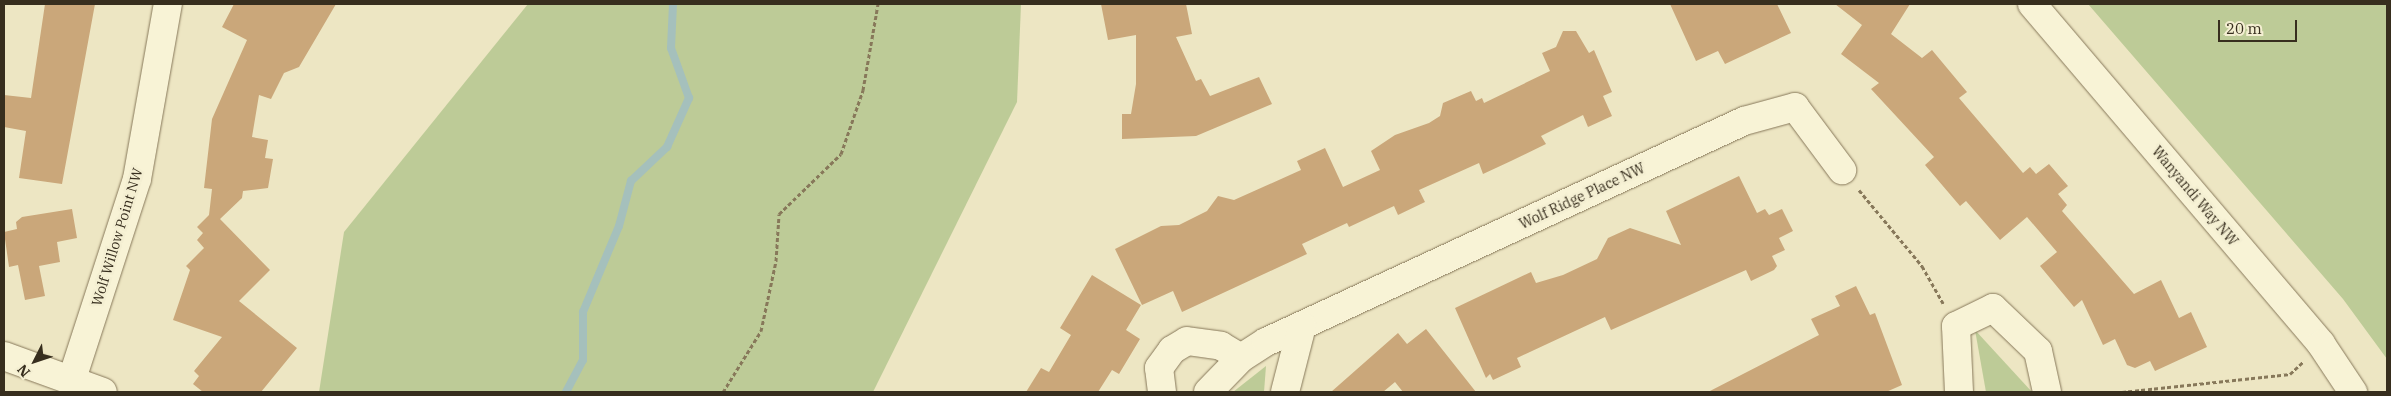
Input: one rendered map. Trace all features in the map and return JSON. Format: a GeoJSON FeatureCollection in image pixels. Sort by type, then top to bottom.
{"type":"FeatureCollection","features":[{"type":"Feature","properties":{"kind":"street","name":"Wolf Willow Point NW"},"geometry":{"type":"LineString","coordinates":[[72,379],[137,179],[168,4]]}},
{"type":"Feature","properties":{"kind":"street","name":"Wanyandi Way NW"},"geometry":{"type":"LineString","coordinates":[[2032,4],[2321,344],[2353,392]]}},
{"type":"Feature","properties":{"kind":"street","name":"Wolf Ridge Place NW"},"geometry":{"type":"LineString","coordinates":[[1208,392],[1242,358],[1302,326],[1744,121],[1794,107],[1842,170]]}},
{"type":"Feature","properties":{"kind":"street"},"geometry":{"type":"LineString","coordinates":[[1959,392],[1956,326],[1993,308],[2038,350],[2047,392]]}},
{"type":"Feature","properties":{"kind":"street"},"geometry":{"type":"LineString","coordinates":[[1285,392],[1302,326]]}},
{"type":"Feature","properties":{"kind":"street"},"geometry":{"type":"LineString","coordinates":[[1162,392],[1159,368],[1172,350],[1187,341],[1221,346],[1242,358]]}},
{"type":"Feature","properties":{"kind":"street"},"geometry":{"type":"LineString","coordinates":[[4,356],[72,379],[103,392]]}},
{"type":"Feature","properties":{"kind":"path"},"geometry":{"type":"LineString","coordinates":[[723,392],[761,332],[776,262],[778,214],[841,154],[863,90],[878,4]]}},
{"type":"Feature","properties":{"kind":"path"},"geometry":{"type":"LineString","coordinates":[[1842,170],[1922,266],[1956,326]]}},
{"type":"Feature","properties":{"kind":"path"},"geometry":{"type":"LineString","coordinates":[[2122,392],[2290,374],[2321,344]]}},
{"type":"Feature","properties":{"kind":"green space"},"geometry":{"type":"Polygon","coordinates":[[[528,4],[1021,4],[1017,102],[873,392],[319,392],[344,232],[528,4]]]}},
{"type":"Feature","properties":{"kind":"green space"},"geometry":{"type":"Polygon","coordinates":[[[2088,4],[2387,4],[2387,359],[2343,299],[2088,4]]]}},
{"type":"Feature","properties":{"kind":"green space"},"geometry":{"type":"Polygon","coordinates":[[[1975,330],[2032,392],[1986,392],[1975,330]]]}},
{"type":"Feature","properties":{"kind":"green space"},"geometry":{"type":"Polygon","coordinates":[[[1266,366],[1264,392],[1233,392],[1266,366]]]}},
{"type":"Feature","properties":{"kind":"building"},"geometry":{"type":"Polygon","coordinates":[[[45,4],[95,4],[62,184],[19,178],[26,131],[4,127],[4,95],[31,98],[45,4]]]}},
{"type":"Feature","properties":{"kind":"building"},"geometry":{"type":"Polygon","coordinates":[[[234,4],[336,4],[299,67],[284,73],[271,99],[259,95],[252,137],[268,140],[265,158],[273,159],[268,188],[243,191],[242,198],[220,219],[270,270],[239,301],[297,348],[261,392],[203,392],[193,384],[199,376],[194,371],[222,337],[173,320],[190,270],[186,266],[204,248],[197,240],[203,233],[197,227],[209,215],[212,189],[204,188],[212,119],[247,40],[222,27],[234,4]]]}},
{"type":"Feature","properties":{"kind":"building"},"geometry":{"type":"Polygon","coordinates":[[[1101,4],[1186,4],[1192,34],[1176,37],[1196,81],[1201,79],[1210,96],[1259,77],[1272,104],[1196,136],[1122,139],[1122,114],[1131,114],[1136,84],[1136,35],[1108,40],[1101,4]]]}},
{"type":"Feature","properties":{"kind":"building"},"geometry":{"type":"Polygon","coordinates":[[[1670,4],[1777,4],[1791,33],[1725,64],[1718,51],[1696,61],[1670,4]]]}},
{"type":"Feature","properties":{"kind":"building"},"geometry":{"type":"Polygon","coordinates":[[[1835,4],[1910,4],[1891,34],[1922,58],[1932,50],[1967,92],[1959,98],[2023,173],[2030,167],[2036,174],[2049,164],[2068,186],[2058,194],[2067,205],[2062,211],[2134,294],[2161,280],[2179,318],[2191,312],[2207,347],[2155,371],[2150,361],[2135,368],[2127,365],[2115,339],[2103,345],[2082,300],[2074,307],[2040,266],[2057,252],[2027,217],[2000,240],[1966,201],[1960,206],[1925,165],[1934,157],[1871,89],[1879,83],[1841,54],[1862,25],[1835,4]]]}},
{"type":"Feature","properties":{"kind":"building"},"geometry":{"type":"Polygon","coordinates":[[[1563,31],[1576,31],[1589,53],[1594,50],[1612,92],[1603,96],[1612,116],[1588,127],[1583,115],[1541,136],[1546,144],[1483,174],[1479,163],[1419,190],[1425,202],[1398,215],[1394,206],[1349,227],[1347,223],[1302,244],[1307,254],[1182,312],[1173,291],[1142,305],[1115,249],[1161,226],[1179,225],[1207,211],[1218,196],[1234,200],[1301,170],[1297,161],[1325,148],[1343,187],[1380,170],[1371,151],[1395,135],[1429,123],[1440,116],[1443,103],[1471,91],[1476,101],[1482,98],[1484,103],[1550,71],[1542,53],[1556,47],[1563,31]]]}},
{"type":"Feature","properties":{"kind":"building"},"geometry":{"type":"Polygon","coordinates":[[[1739,176],[1757,213],[1765,209],[1769,215],[1782,209],[1793,231],[1779,238],[1785,250],[1772,256],[1777,266],[1774,270],[1751,281],[1746,270],[1611,330],[1605,317],[1517,358],[1521,367],[1493,380],[1490,374],[1486,378],[1455,308],[1531,272],[1536,283],[1563,275],[1597,259],[1608,238],[1630,228],[1681,245],[1666,211],[1739,176]]]}},
{"type":"Feature","properties":{"kind":"building"},"geometry":{"type":"Polygon","coordinates":[[[72,209],[77,238],[57,242],[60,262],[39,266],[45,296],[25,300],[18,265],[9,267],[4,232],[17,229],[16,222],[22,217],[72,209]]]}},
{"type":"Feature","properties":{"kind":"building"},"geometry":{"type":"Polygon","coordinates":[[[1092,275],[1141,305],[1126,330],[1140,339],[1119,374],[1112,370],[1098,392],[1026,392],[1041,368],[1049,372],[1071,335],[1060,328],[1092,275]]]}},
{"type":"Feature","properties":{"kind":"building"},"geometry":{"type":"Polygon","coordinates":[[[1856,286],[1870,315],[1875,313],[1902,385],[1886,392],[1708,392],[1819,335],[1811,319],[1840,306],[1835,296],[1856,286]]]}},
{"type":"Feature","properties":{"kind":"building"},"geometry":{"type":"Polygon","coordinates":[[[1426,329],[1476,392],[1403,392],[1395,382],[1383,392],[1331,392],[1398,333],[1407,344],[1426,329]]]}},
{"type":"Feature","properties":{"kind":"waterway"},"geometry":{"type":"LineString","coordinates":[[566,392],[583,360],[583,312],[619,226],[631,181],[667,147],[689,98],[671,48],[673,4]]}}]}
